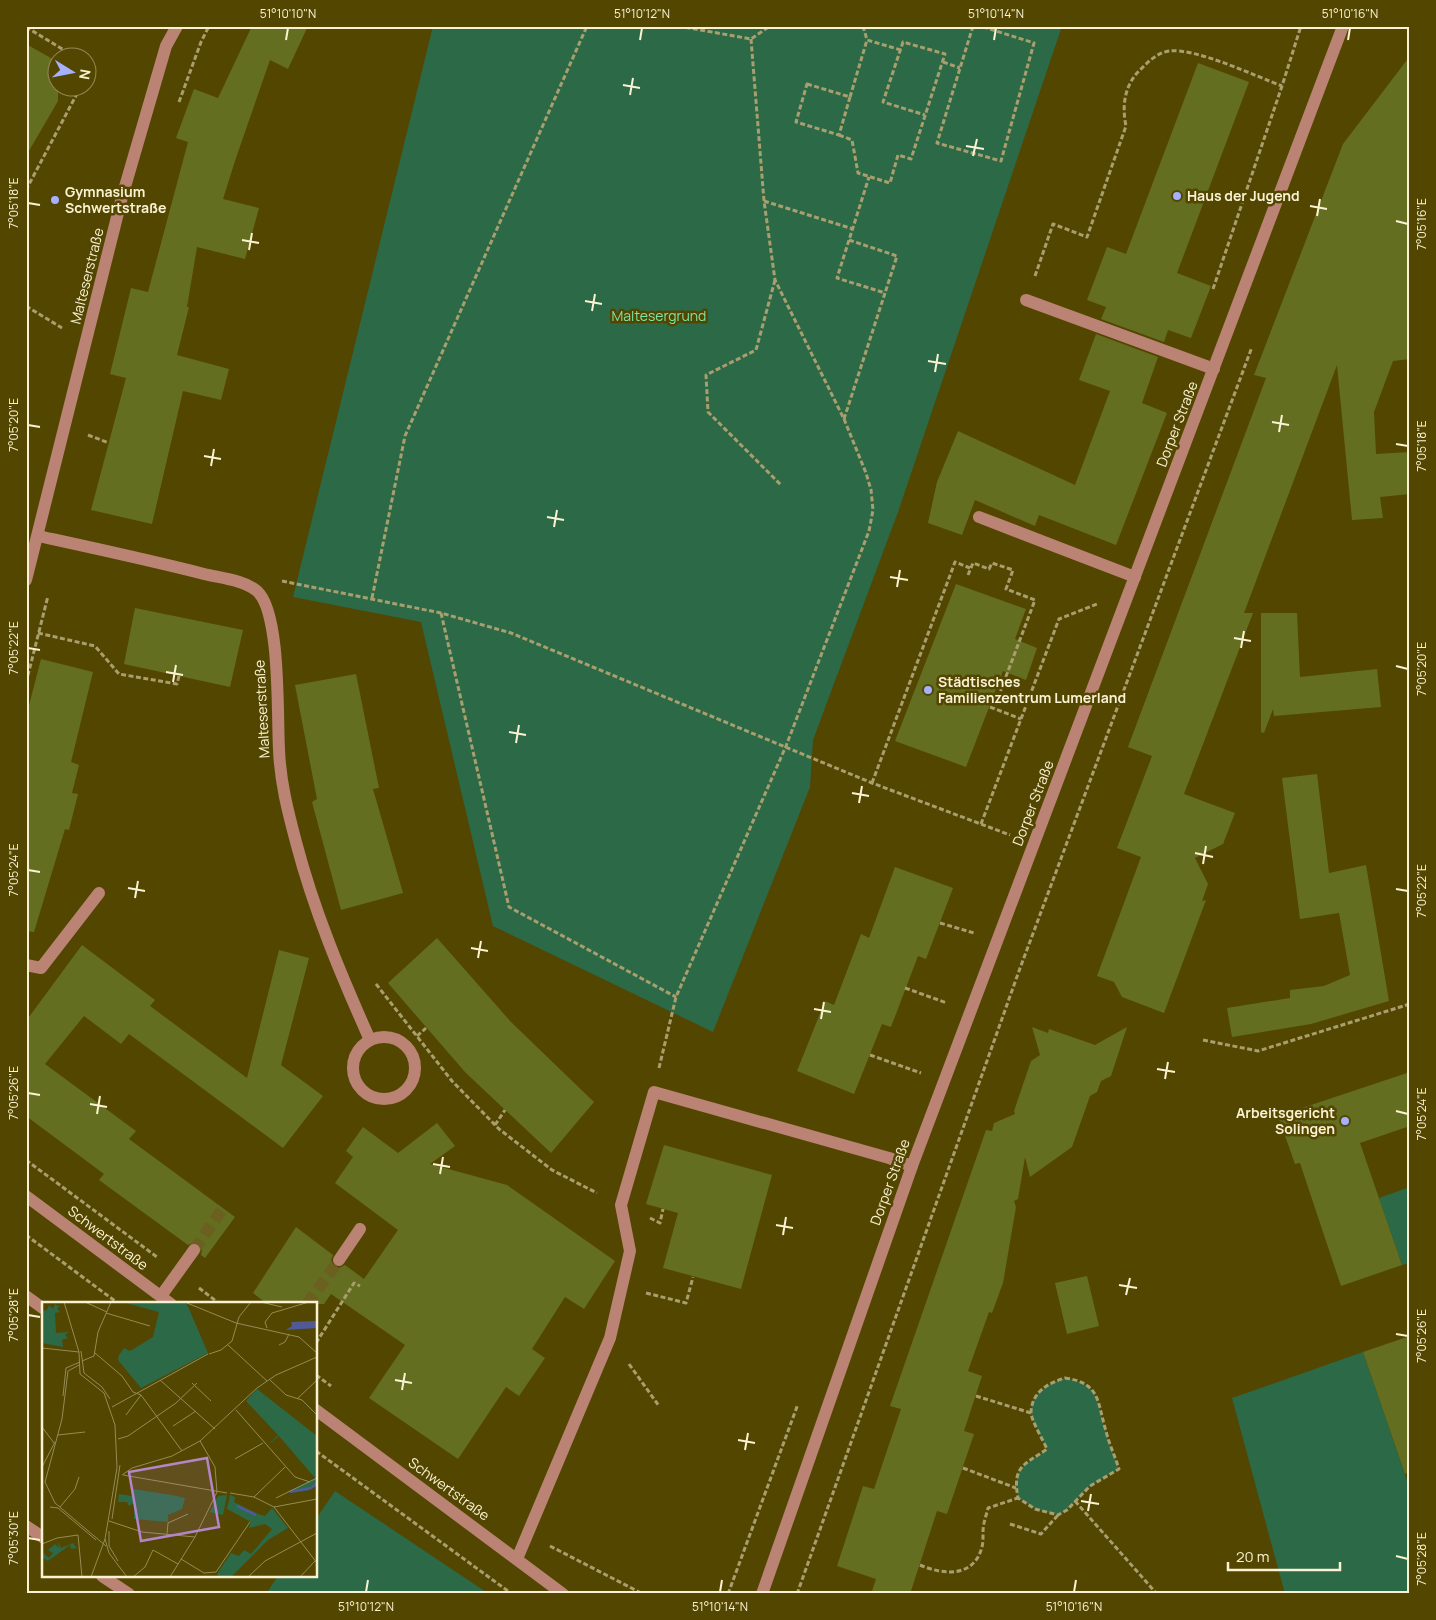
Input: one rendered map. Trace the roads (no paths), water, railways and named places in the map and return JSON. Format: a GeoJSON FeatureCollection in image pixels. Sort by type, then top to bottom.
{"type":"FeatureCollection","features":[{"type":"Feature","properties":{"kind":"street","name":"Malteserstraße"},"geometry":{"type":"LineString","coordinates":[[26,580],[33,544],[122,197],[166,46],[177,26]]}},
{"type":"Feature","properties":{"kind":"street","name":"Dorper Straße"},"geometry":{"type":"LineString","coordinates":[[762,1594],[912,1166],[1343,26]]}},
{"type":"Feature","properties":{"kind":"street"},"geometry":{"type":"LineString","coordinates":[[1026,300],[1214,369]]}},
{"type":"Feature","properties":{"kind":"street"},"geometry":{"type":"LineString","coordinates":[[979,517],[1135,577]]}},
{"type":"Feature","properties":{"kind":"street","name":"Malteserstraße"},"geometry":{"type":"LineString","coordinates":[[33,544],[156,561],[243,584],[256,590],[263,598],[269,614],[273,635],[279,752],[286,806],[306,883],[332,953],[370,1040]]}},
{"type":"Feature","properties":{"kind":"street"},"geometry":{"type":"LineString","coordinates":[[26,965],[40,968],[99,893]]}},
{"type":"Feature","properties":{"kind":"street"},"geometry":{"type":"LineString","coordinates":[[381,1037],[392,1038],[401,1042],[413,1058],[415,1069],[409,1088],[391,1099],[381,1100],[362,1092],[352,1074],[352,1064],[356,1054],[370,1040],[381,1037]]}},
{"type":"Feature","properties":{"kind":"street"},"geometry":{"type":"LineString","coordinates":[[517,1559],[610,1338],[630,1251],[621,1205],[654,1092],[912,1166]]}},
{"type":"Feature","properties":{"kind":"street","name":"Schwertstraße"},"geometry":{"type":"LineString","coordinates":[[26,1196],[166,1300]]}},
{"type":"Feature","properties":{"kind":"street"},"geometry":{"type":"LineString","coordinates":[[339,1260],[360,1229]]}},
{"type":"Feature","properties":{"kind":"street"},"geometry":{"type":"LineString","coordinates":[[166,1300],[178,1272],[194,1250]]}},
{"type":"Feature","properties":{"kind":"street"},"geometry":{"type":"LineString","coordinates":[[26,1296],[42,1308]]}},
{"type":"Feature","properties":{"kind":"street","name":"Schwertstraße"},"geometry":{"type":"LineString","coordinates":[[318,1411],[563,1594]]}},
{"type":"Feature","properties":{"kind":"street"},"geometry":{"type":"LineString","coordinates":[[26,1526],[42,1537]]}},
{"type":"Feature","properties":{"kind":"street"},"geometry":{"type":"LineString","coordinates":[[105,1578],[129,1594]]}},
{"type":"Feature","properties":{"kind":"tunnel"},"geometry":{"type":"LineString","coordinates":[[194,1250],[223,1208]]}},
{"type":"Feature","properties":{"kind":"tunnel"},"geometry":{"type":"LineString","coordinates":[[308,1302],[339,1260]]}},
{"type":"Feature","properties":{"kind":"place","name":"Haus der Jugend"},"geometry":{"type":"Point","coordinates":[1177,196]}},
{"type":"Feature","properties":{"kind":"place","name":"Gymnasium Schwertstraße"},"geometry":{"type":"Point","coordinates":[55,200]}},
{"type":"Feature","properties":{"kind":"place","name":"Städtisches Familienzentrum Lumerland"},"geometry":{"type":"Point","coordinates":[928,690]}},
{"type":"Feature","properties":{"kind":"place","name":"Arbeitsgericht Solingen"},"geometry":{"type":"Point","coordinates":[1345,1121]}},
{"type":"Feature","properties":{"kind":"park label","name":"Maltesergrund"},"geometry":{"type":"Point","coordinates":[659,316]}}]}
